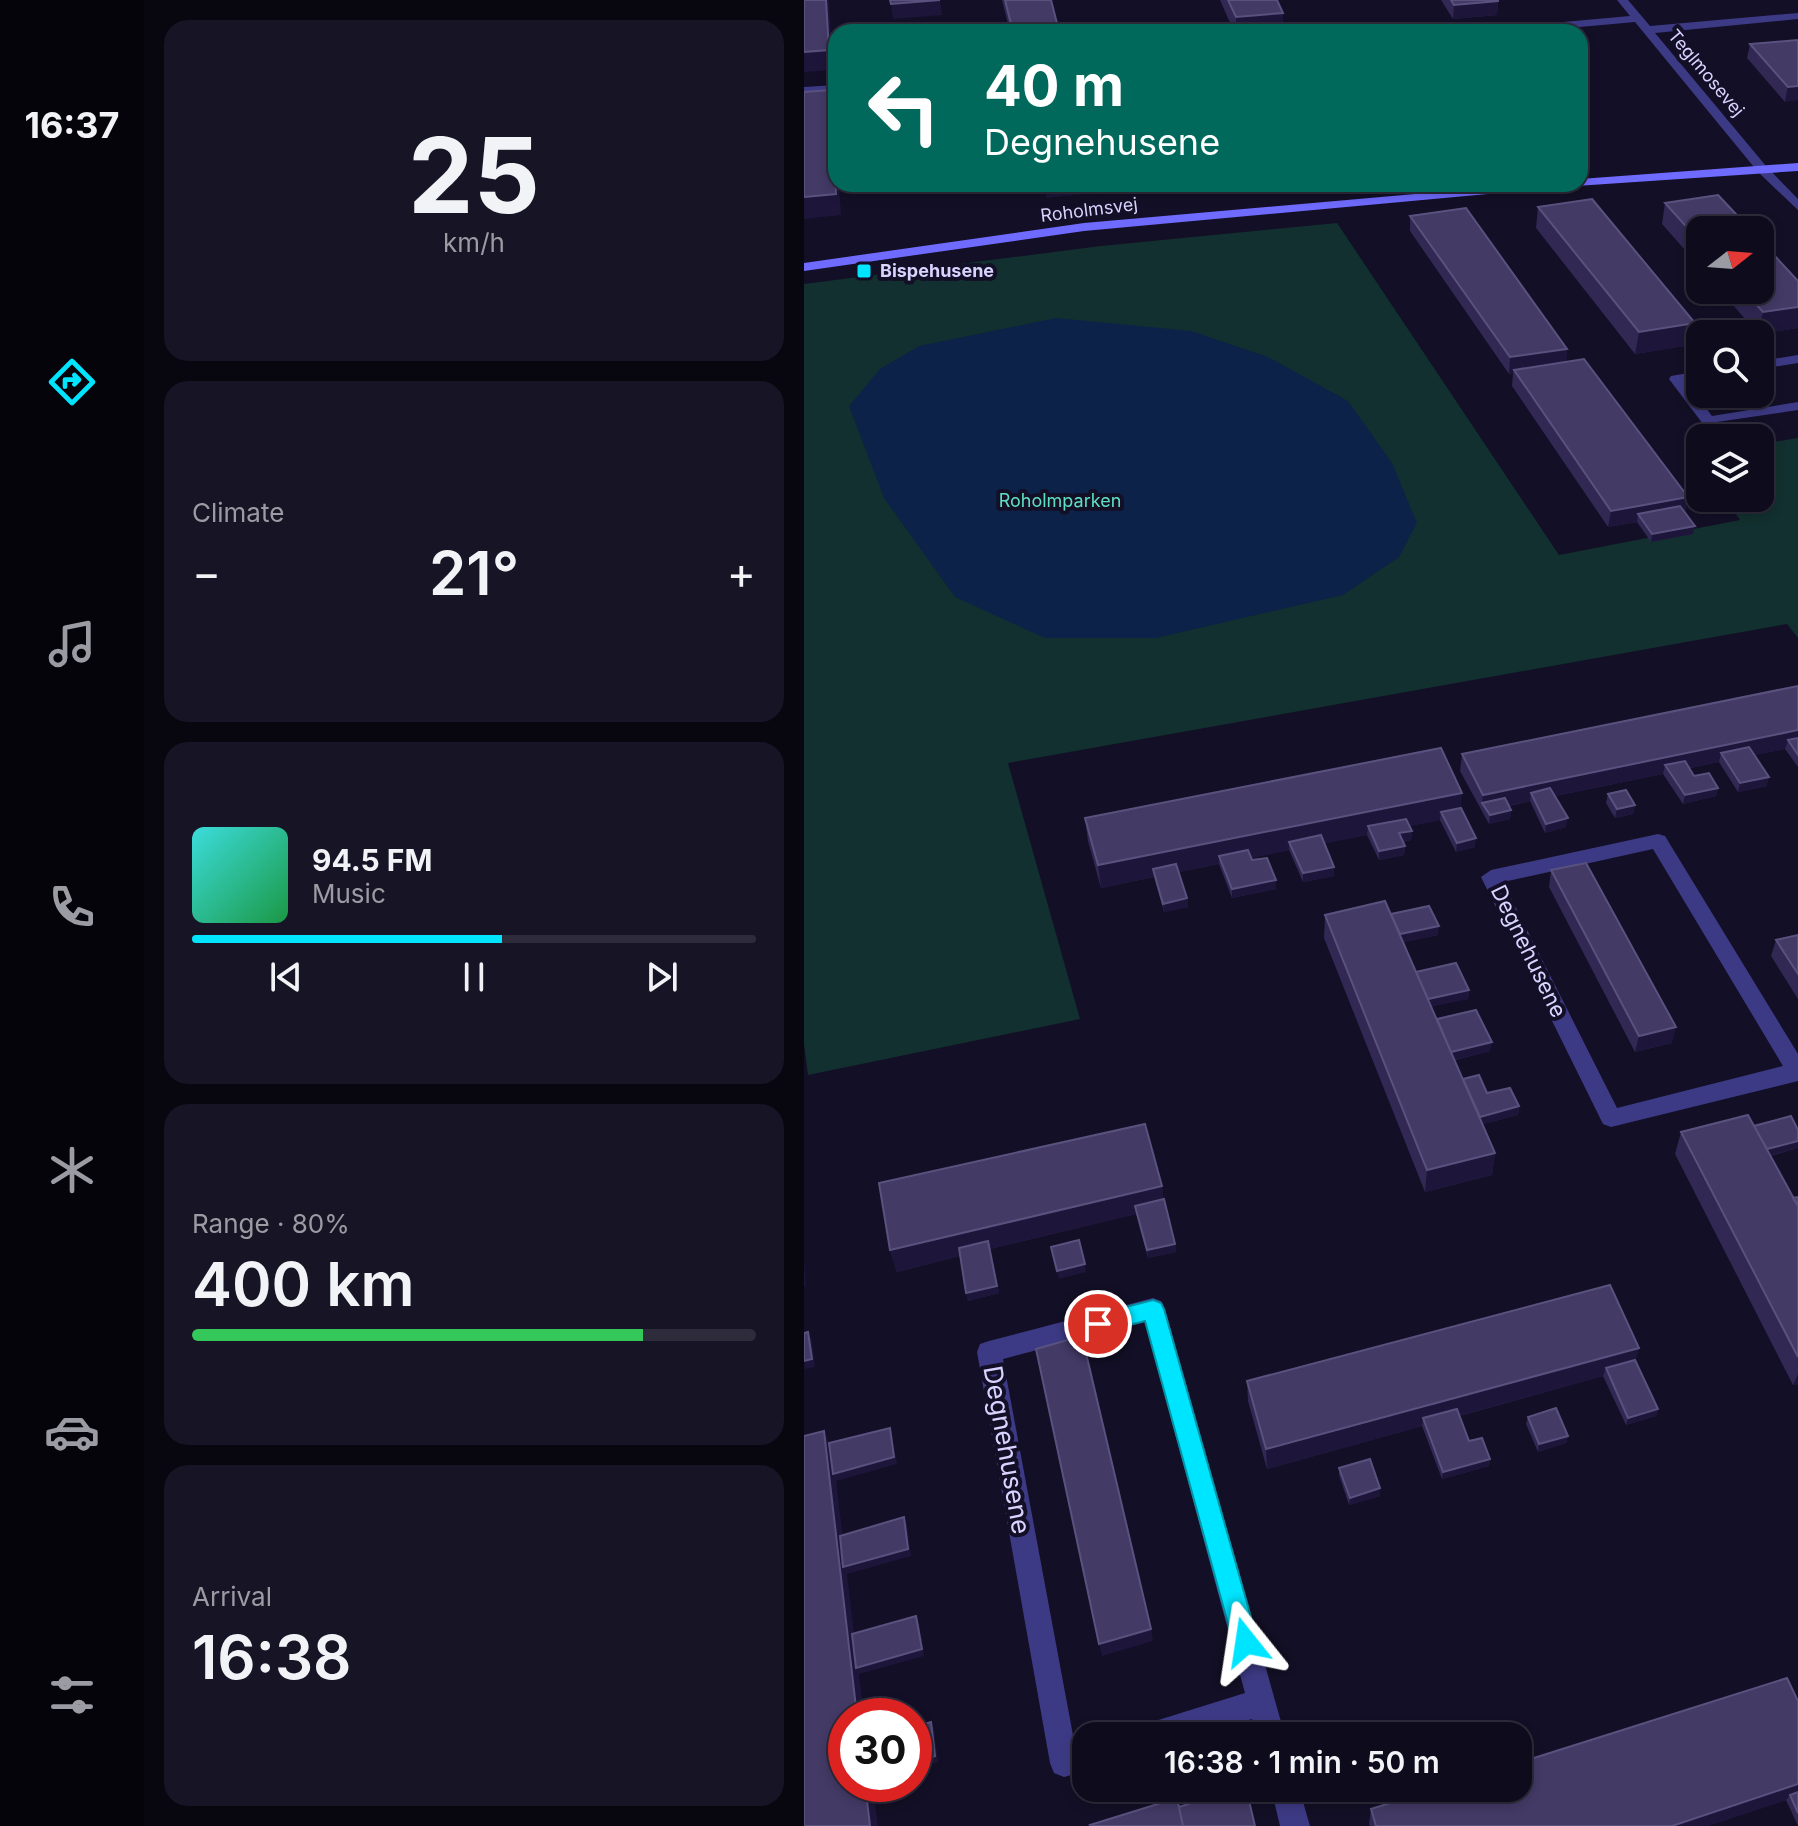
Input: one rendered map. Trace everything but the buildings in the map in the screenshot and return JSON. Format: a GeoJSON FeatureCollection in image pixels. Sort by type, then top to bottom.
{"type":"FeatureCollection","features":[{"type":"Feature","properties":{"kind":"street","name":"Teglmosevej"},"geometry":{"type":"LineString","coordinates":[[1622,0],[1762,169],[1798,206]]}},
{"type":"Feature","properties":{"kind":"street"},"geometry":{"type":"LineString","coordinates":[[1646,30],[1798,16]]}},
{"type":"Feature","properties":{"kind":"street"},"geometry":{"type":"LineString","coordinates":[[1579,24],[1637,19]]}},
{"type":"Feature","properties":{"kind":"street"},"geometry":{"type":"LineString","coordinates":[[804,91],[828,89]]}},
{"type":"Feature","properties":{"kind":"street"},"geometry":{"type":"LineString","coordinates":[[1588,182],[1798,167]]}},
{"type":"Feature","properties":{"kind":"street","name":"Roholmsvej"},"geometry":{"type":"LineString","coordinates":[[804,267],[1084,227],[1480,192]]}},
{"type":"Feature","properties":{"kind":"street"},"geometry":{"type":"LineString","coordinates":[[1774,363],[1798,359]]}},
{"type":"Feature","properties":{"kind":"street"},"geometry":{"type":"LineString","coordinates":[[1686,377],[1676,379],[1686,392]]}},
{"type":"Feature","properties":{"kind":"street"},"geometry":{"type":"LineString","coordinates":[[1698,408],[1708,421],[1798,406]]}},
{"type":"Feature","properties":{"kind":"street","name":"Degnehusene"},"geometry":{"type":"LineString","coordinates":[[1658,841],[1798,1072],[1611,1118],[1491,877],[1658,841]]}},
{"type":"Feature","properties":{"kind":"street","name":"Degnehusene"},"geometry":{"type":"LineString","coordinates":[[1072,1761],[1064,1763],[989,1352],[1153,1309],[1267,1722]]}},
{"type":"Feature","properties":{"kind":"street"},"geometry":{"type":"LineString","coordinates":[[1197,1722],[1262,1702]]}},
{"type":"Feature","properties":{"kind":"street"},"geometry":{"type":"LineString","coordinates":[[1289,1802],[1295,1826]]}},
{"type":"Feature","properties":{"kind":"green space","name":"Roholmparken"},"geometry":{"type":"Polygon","coordinates":[[[1337,223],[1559,555],[1740,520],[1735,512],[1774,512],[1774,442],[1798,438],[1798,638],[1787,624],[1008,763],[1080,1019],[808,1075],[804,1043],[804,284],[1101,246],[1337,223]]]}},
{"type":"Feature","properties":{"kind":"water"},"geometry":{"type":"Polygon","coordinates":[[[1056,318],[1191,331],[1268,357],[1348,401],[1392,463],[1417,523],[1399,557],[1343,595],[1156,638],[1045,638],[955,597],[884,498],[849,406],[880,369],[919,346],[1056,318]]]}},
{"type":"Feature","properties":{"kind":"place","name":"Bispehusene"},"geometry":{"type":"Point","coordinates":[864,271]}},
{"type":"Feature","properties":{"kind":"route"},"geometry":{"type":"LineString","coordinates":[[1098,1324],[1153,1309],[1246,1642]]}}]}
